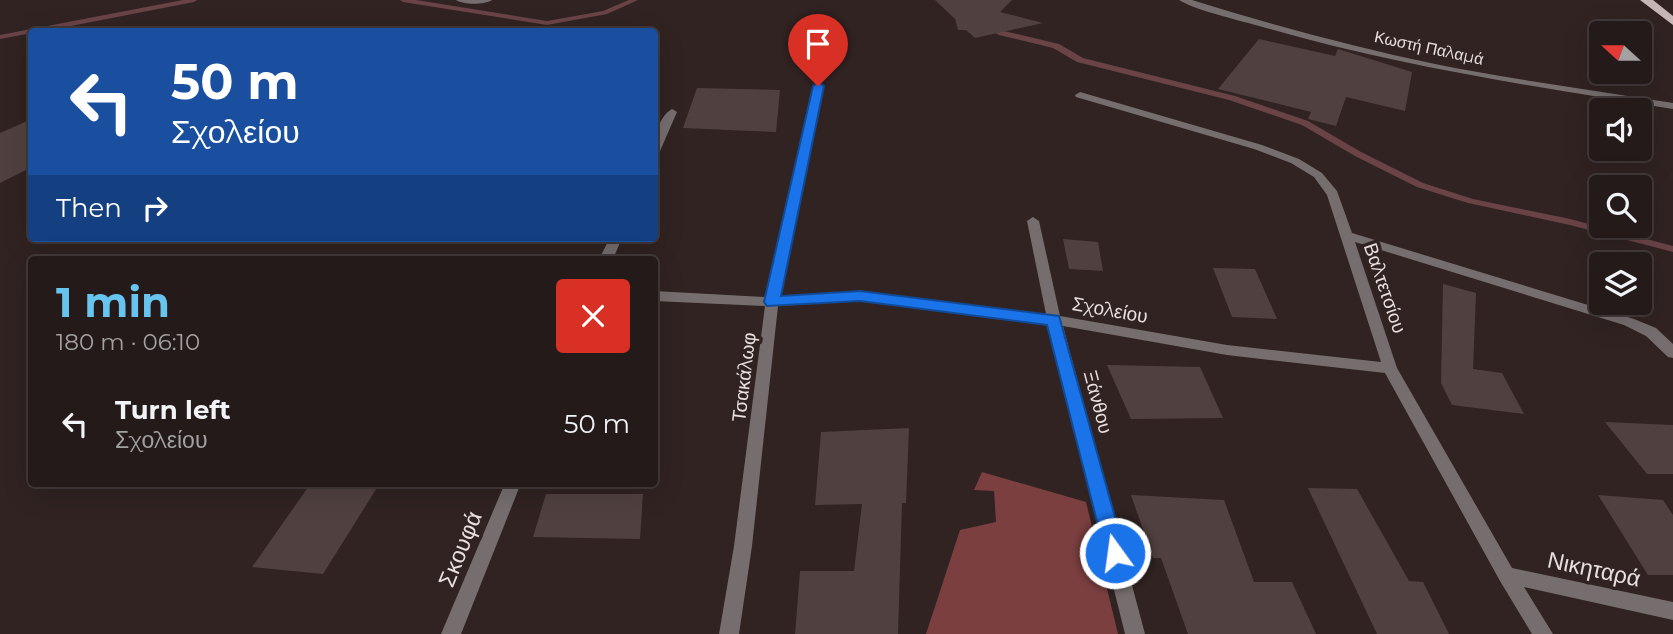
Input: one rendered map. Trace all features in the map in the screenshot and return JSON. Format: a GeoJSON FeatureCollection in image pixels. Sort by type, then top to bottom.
{"type":"FeatureCollection","features":[{"type":"Feature","properties":{"kind":"main road"},"geometry":{"type":"LineString","coordinates":[[1646,0],[1673,22]]}},
{"type":"Feature","properties":{"kind":"street"},"geometry":{"type":"LineString","coordinates":[[460,0],[488,0]]}},
{"type":"Feature","properties":{"kind":"street","name":"Κωστή Παλαμά"},"geometry":{"type":"LineString","coordinates":[[1183,0],[1434,67],[1525,84],[1673,106]]}},
{"type":"Feature","properties":{"kind":"street","name":"Τσακάλωφ"},"geometry":{"type":"LineString","coordinates":[[729,634],[743,546],[772,302],[818,86]]}},
{"type":"Feature","properties":{"kind":"street"},"geometry":{"type":"LineString","coordinates":[[1080,95],[1258,147],[1295,161],[1318,174],[1333,194],[1345,235]]}},
{"type":"Feature","properties":{"kind":"street"},"geometry":{"type":"LineString","coordinates":[[658,142],[672,112]]}},
{"type":"Feature","properties":{"kind":"street","name":"Ξάνθου"},"geometry":{"type":"LineString","coordinates":[[1033,221],[1054,320],[1135,634]]}},
{"type":"Feature","properties":{"kind":"street","name":"Βαλτετσίου"},"geometry":{"type":"LineString","coordinates":[[1345,235],[1629,322],[1651,332],[1673,353]]}},
{"type":"Feature","properties":{"kind":"street","name":"Βαλτετσίου"},"geometry":{"type":"LineString","coordinates":[[1345,235],[1390,368],[1506,575],[1544,634]]}},
{"type":"Feature","properties":{"kind":"street","name":"Σχολείου"},"geometry":{"type":"LineString","coordinates":[[658,296],[772,302],[860,296],[1054,320],[1227,350],[1390,368]]}},
{"type":"Feature","properties":{"kind":"street","name":"Σκουφά"},"geometry":{"type":"LineString","coordinates":[[451,634],[511,487]]}},
{"type":"Feature","properties":{"kind":"street","name":"Νικηταρά"},"geometry":{"type":"LineString","coordinates":[[1506,575],[1673,611]]}},
{"type":"Feature","properties":{"kind":"shaded area"},"geometry":{"type":"Polygon","coordinates":[[[982,472],[1086,502],[1118,634],[926,634],[960,530],[996,522],[994,491],[974,490],[982,472]]]}},
{"type":"Feature","properties":{"kind":"building"},"geometry":{"type":"Polygon","coordinates":[[[935,0],[1012,0],[1000,12],[1043,23],[975,38],[966,30],[958,30],[955,19],[935,0]]]}},
{"type":"Feature","properties":{"kind":"building"},"geometry":{"type":"Polygon","coordinates":[[[1259,39],[1335,56],[1338,49],[1412,72],[1405,111],[1346,97],[1336,126],[1308,119],[1311,112],[1218,89],[1259,39]]]}},
{"type":"Feature","properties":{"kind":"building"},"geometry":{"type":"Polygon","coordinates":[[[697,88],[780,90],[776,132],[683,128],[697,88]]]}},
{"type":"Feature","properties":{"kind":"building"},"geometry":{"type":"Polygon","coordinates":[[[28,121],[28,169],[0,183],[0,133],[28,121]]]}},
{"type":"Feature","properties":{"kind":"building"},"geometry":{"type":"Polygon","coordinates":[[[1063,239],[1098,242],[1103,271],[1069,269],[1063,239]]]}},
{"type":"Feature","properties":{"kind":"building"},"geometry":{"type":"Polygon","coordinates":[[[1213,268],[1255,269],[1277,319],[1232,317],[1213,268]]]}},
{"type":"Feature","properties":{"kind":"building"},"geometry":{"type":"Polygon","coordinates":[[[1443,284],[1476,293],[1473,369],[1502,373],[1524,414],[1452,405],[1441,383],[1443,284]]]}},
{"type":"Feature","properties":{"kind":"building"},"geometry":{"type":"Polygon","coordinates":[[[1107,365],[1200,367],[1223,418],[1131,419],[1107,365]]]}},
{"type":"Feature","properties":{"kind":"building"},"geometry":{"type":"Polygon","coordinates":[[[1605,422],[1673,425],[1673,474],[1647,474],[1605,422]]]}},
{"type":"Feature","properties":{"kind":"building"},"geometry":{"type":"Polygon","coordinates":[[[909,428],[906,503],[902,503],[898,634],[795,634],[800,571],[854,571],[862,504],[815,505],[821,432],[909,428]]]}},
{"type":"Feature","properties":{"kind":"building"},"geometry":{"type":"Polygon","coordinates":[[[308,487],[377,487],[323,574],[252,567],[308,487]]]}},
{"type":"Feature","properties":{"kind":"building"},"geometry":{"type":"Polygon","coordinates":[[[1308,488],[1357,489],[1409,581],[1423,582],[1449,634],[1377,634],[1308,488]]]}},
{"type":"Feature","properties":{"kind":"building"},"geometry":{"type":"Polygon","coordinates":[[[546,494],[643,494],[640,539],[533,537],[546,494]]]}},
{"type":"Feature","properties":{"kind":"building"},"geometry":{"type":"Polygon","coordinates":[[[1131,495],[1224,500],[1254,582],[1292,582],[1316,634],[1188,634],[1161,558],[1153,558],[1131,495]]]}},
{"type":"Feature","properties":{"kind":"building"},"geometry":{"type":"Polygon","coordinates":[[[1598,495],[1663,500],[1673,515],[1673,575],[1648,575],[1598,495]]]}},
{"type":"Feature","properties":{"kind":"waterway"},"geometry":{"type":"LineString","coordinates":[[47,28],[194,0]]}},
{"type":"Feature","properties":{"kind":"waterway"},"geometry":{"type":"LineString","coordinates":[[403,0],[547,23],[605,13],[635,0]]}},
{"type":"Feature","properties":{"kind":"waterway"},"geometry":{"type":"LineString","coordinates":[[987,26],[1002,33],[1056,46],[1080,60],[1232,98],[1305,123],[1358,154],[1420,185],[1471,201],[1570,222],[1673,249]]}},
{"type":"Feature","properties":{"kind":"waterway"},"geometry":{"type":"LineString","coordinates":[[0,37],[28,32]]}},
{"type":"Feature","properties":{"kind":"route"},"geometry":{"type":"LineString","coordinates":[[818,86],[772,302],[860,296],[1054,320],[1115,553]]}}]}
